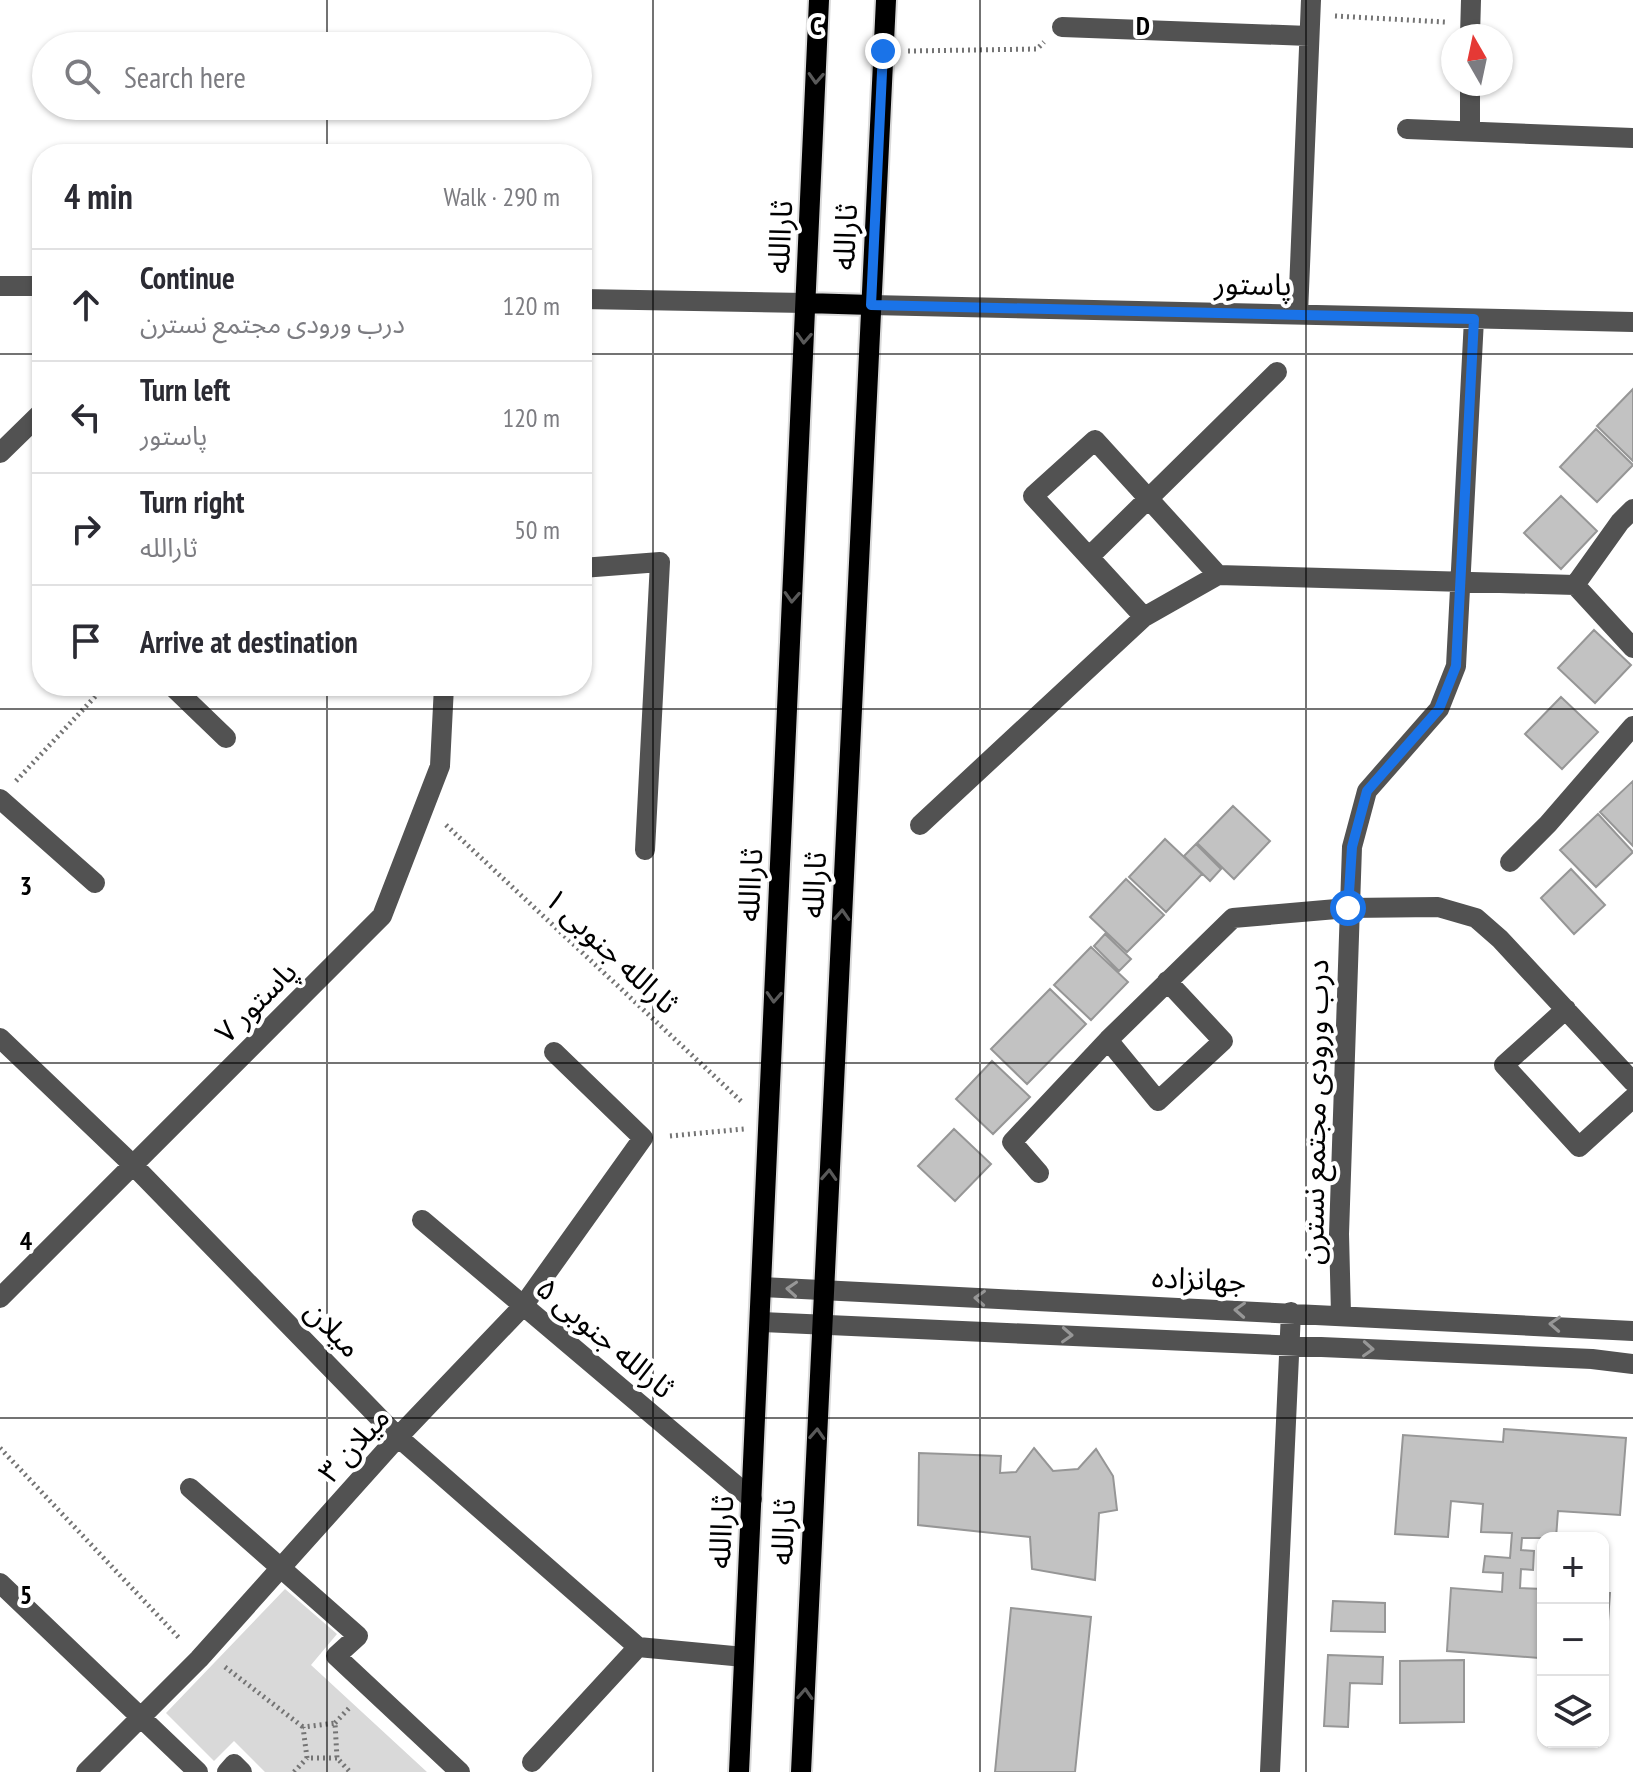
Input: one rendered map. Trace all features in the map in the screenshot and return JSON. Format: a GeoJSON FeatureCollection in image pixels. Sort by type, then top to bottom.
{"type":"FeatureCollection","features":[{"type":"Feature","properties":{"kind":"main road","name":"ثاراالله"},"geometry":{"type":"LineString","coordinates":[[739,1772],[819,0]]}},
{"type":"Feature","properties":{"kind":"main road","name":"ثارالله"},"geometry":{"type":"LineString","coordinates":[[801,1772],[886,0]]}},
{"type":"Feature","properties":{"kind":"main road"},"geometry":{"type":"LineString","coordinates":[[806,303],[871,305]]}},
{"type":"Feature","properties":{"kind":"street"},"geometry":{"type":"LineString","coordinates":[[1470,24],[1471,0]]}},
{"type":"Feature","properties":{"kind":"street"},"geometry":{"type":"LineString","coordinates":[[1298,314],[1310,8]]}},
{"type":"Feature","properties":{"kind":"street"},"geometry":{"type":"LineString","coordinates":[[1062,27],[1309,36]]}},
{"type":"Feature","properties":{"kind":"street"},"geometry":{"type":"LineString","coordinates":[[1470,96],[1470,131]]}},
{"type":"Feature","properties":{"kind":"street"},"geometry":{"type":"LineString","coordinates":[[1407,129],[1633,138]]}},
{"type":"Feature","properties":{"kind":"street"},"geometry":{"type":"LineString","coordinates":[[0,286],[32,286]]}},
{"type":"Feature","properties":{"kind":"street"},"geometry":{"type":"LineString","coordinates":[[592,299],[806,303]]}},
{"type":"Feature","properties":{"kind":"street","name":"پاستور"},"geometry":{"type":"LineString","coordinates":[[871,305],[1633,322]]}},
{"type":"Feature","properties":{"kind":"street","name":"درب ورودی مجتمع نسترن"},"geometry":{"type":"LineString","coordinates":[[1341,1314],[1339,1234],[1352,847],[1367,791],[1439,709],[1456,666],[1474,319]]}},
{"type":"Feature","properties":{"kind":"street"},"geometry":{"type":"LineString","coordinates":[[1089,557],[1277,372]]}},
{"type":"Feature","properties":{"kind":"street"},"geometry":{"type":"LineString","coordinates":[[0,453],[32,422]]}},
{"type":"Feature","properties":{"kind":"street"},"geometry":{"type":"LineString","coordinates":[[1144,617],[1033,496],[1095,440],[1218,575]]}},
{"type":"Feature","properties":{"kind":"street"},"geometry":{"type":"LineString","coordinates":[[1575,585],[1629,522]]}},
{"type":"Feature","properties":{"kind":"street"},"geometry":{"type":"LineString","coordinates":[[592,567],[660,562],[645,850]]}},
{"type":"Feature","properties":{"kind":"street"},"geometry":{"type":"LineString","coordinates":[[920,825],[1144,617],[1218,575],[1575,585],[1633,648]]}},
{"type":"Feature","properties":{"kind":"street"},"geometry":{"type":"LineString","coordinates":[[182,696],[226,738]]}},
{"type":"Feature","properties":{"kind":"street","name":"پاستور ۷"},"geometry":{"type":"LineString","coordinates":[[0,1298],[382,916],[440,766],[444,696]]}},
{"type":"Feature","properties":{"kind":"street"},"geometry":{"type":"LineString","coordinates":[[1510,862],[1548,824],[1633,726]]}},
{"type":"Feature","properties":{"kind":"street"},"geometry":{"type":"LineString","coordinates":[[1,798],[95,883]]}},
{"type":"Feature","properties":{"kind":"street"},"geometry":{"type":"LineString","coordinates":[[1039,1173],[1012,1142],[1108,1040],[1233,918],[1348,908],[1438,907],[1476,918],[1633,1082]]}},
{"type":"Feature","properties":{"kind":"street"},"geometry":{"type":"LineString","coordinates":[[1108,1040],[1158,1101],[1223,1041],[1167,981]]}},
{"type":"Feature","properties":{"kind":"street"},"geometry":{"type":"LineString","coordinates":[[1566,1009],[1504,1065],[1579,1147],[1633,1098]]}},
{"type":"Feature","properties":{"kind":"street","name":"میلان"},"geometry":{"type":"LineString","coordinates":[[0,1038],[133,1165],[398,1437],[638,1647]]}},
{"type":"Feature","properties":{"kind":"street"},"geometry":{"type":"LineString","coordinates":[[554,1052],[643,1138]]}},
{"type":"Feature","properties":{"kind":"street","name":"میلان ۳"},"geometry":{"type":"LineString","coordinates":[[86,1772],[202,1655],[398,1437],[523,1306],[643,1138]]}},
{"type":"Feature","properties":{"kind":"street","name":"ثارالله جنوبی ۵"},"geometry":{"type":"LineString","coordinates":[[422,1220],[752,1499]]}},
{"type":"Feature","properties":{"kind":"street","name":"جهانزاده"},"geometry":{"type":"LineString","coordinates":[[761,1287],[1633,1331]]}},
{"type":"Feature","properties":{"kind":"street"},"geometry":{"type":"LineString","coordinates":[[884,1294],[880,1305],[884,1327]]}},
{"type":"Feature","properties":{"kind":"street"},"geometry":{"type":"LineString","coordinates":[[1270,1772],[1291,1312]]}},
{"type":"Feature","properties":{"kind":"street","name":"جهانزاده"},"geometry":{"type":"LineString","coordinates":[[760,1322],[1290,1345],[1633,1364]]}},
{"type":"Feature","properties":{"kind":"street"},"geometry":{"type":"LineString","coordinates":[[190,1488],[358,1636],[336,1656],[460,1772]]}},
{"type":"Feature","properties":{"kind":"street"},"geometry":{"type":"LineString","coordinates":[[0,1583],[198,1772]]}},
{"type":"Feature","properties":{"kind":"street"},"geometry":{"type":"LineString","coordinates":[[532,1762],[638,1647],[744,1657]]}},
{"type":"Feature","properties":{"kind":"street"},"geometry":{"type":"LineString","coordinates":[[227,1772],[234,1764],[242,1772]]}},
{"type":"Feature","properties":{"kind":"path"},"geometry":{"type":"LineString","coordinates":[[1310,8],[1441,26]]}},
{"type":"Feature","properties":{"kind":"path"},"geometry":{"type":"LineString","coordinates":[[883,51],[1037,49],[1062,27]]}},
{"type":"Feature","properties":{"kind":"path"},"geometry":{"type":"LineString","coordinates":[[1,798],[96,696]]}},
{"type":"Feature","properties":{"kind":"path","name":"ثارالله جنوبی ۱"},"geometry":{"type":"LineString","coordinates":[[425,806],[768,1126]]}},
{"type":"Feature","properties":{"kind":"path"},"geometry":{"type":"LineString","coordinates":[[643,1138],[768,1126]]}},
{"type":"Feature","properties":{"kind":"path"},"geometry":{"type":"LineString","coordinates":[[0,1448],[202,1655],[303,1727],[335,1723],[337,1758],[350,1772]]}},
{"type":"Feature","properties":{"kind":"path"},"geometry":{"type":"LineString","coordinates":[[303,1727],[307,1758]]}},
{"type":"Feature","properties":{"kind":"path"},"geometry":{"type":"LineString","coordinates":[[294,1772],[307,1758],[337,1758]]}},
{"type":"Feature","properties":{"kind":"shaded area"},"geometry":{"type":"Polygon","coordinates":[[[285,1589],[337,1634],[311,1665],[427,1772],[265,1772],[234,1741],[214,1761],[166,1713],[285,1589]]]}},
{"type":"Feature","properties":{"kind":"building"},"geometry":{"type":"Polygon","coordinates":[[[1633,389],[1633,461],[1597,426],[1633,389]]]}},
{"type":"Feature","properties":{"kind":"building"},"geometry":{"type":"Polygon","coordinates":[[[1596,429],[1633,465],[1597,502],[1560,467],[1596,429]]]}},
{"type":"Feature","properties":{"kind":"building"},"geometry":{"type":"Polygon","coordinates":[[[1561,496],[1597,531],[1561,569],[1524,533],[1561,496]]]}},
{"type":"Feature","properties":{"kind":"building"},"geometry":{"type":"Polygon","coordinates":[[[1594,630],[1631,665],[1595,703],[1558,668],[1594,630]]]}},
{"type":"Feature","properties":{"kind":"building"},"geometry":{"type":"Polygon","coordinates":[[[1561,697],[1598,732],[1562,769],[1525,734],[1561,697]]]}},
{"type":"Feature","properties":{"kind":"building"},"geometry":{"type":"Polygon","coordinates":[[[1633,781],[1633,846],[1600,812],[1633,781]]]}},
{"type":"Feature","properties":{"kind":"building"},"geometry":{"type":"Polygon","coordinates":[[[1233,806],[1270,841],[1234,879],[1197,843],[1233,806]]]}},
{"type":"Feature","properties":{"kind":"building"},"geometry":{"type":"Polygon","coordinates":[[[1598,814],[1633,852],[1596,887],[1560,850],[1598,814]]]}},
{"type":"Feature","properties":{"kind":"building"},"geometry":{"type":"Polygon","coordinates":[[[1165,839],[1202,874],[1166,912],[1129,877],[1165,839]]]}},
{"type":"Feature","properties":{"kind":"building"},"geometry":{"type":"Polygon","coordinates":[[[1196,844],[1221,869],[1210,881],[1184,856],[1196,844]]]}},
{"type":"Feature","properties":{"kind":"building"},"geometry":{"type":"Polygon","coordinates":[[[1571,869],[1605,905],[1574,934],[1541,898],[1571,869]]]}},
{"type":"Feature","properties":{"kind":"building"},"geometry":{"type":"Polygon","coordinates":[[[1126,879],[1164,915],[1127,952],[1090,917],[1126,879]]]}},
{"type":"Feature","properties":{"kind":"building"},"geometry":{"type":"Polygon","coordinates":[[[1105,934],[1131,959],[1119,971],[1094,946],[1105,934]]]}},
{"type":"Feature","properties":{"kind":"building"},"geometry":{"type":"Polygon","coordinates":[[[1091,947],[1128,982],[1091,1020],[1054,985],[1091,947]]]}},
{"type":"Feature","properties":{"kind":"building"},"geometry":{"type":"Polygon","coordinates":[[[1050,989],[1086,1024],[1027,1084],[991,1049],[1050,989]]]}},
{"type":"Feature","properties":{"kind":"building"},"geometry":{"type":"Polygon","coordinates":[[[992,1061],[1030,1097],[993,1134],[956,1099],[992,1061]]]}},
{"type":"Feature","properties":{"kind":"building"},"geometry":{"type":"Polygon","coordinates":[[[954,1129],[991,1164],[955,1201],[918,1166],[954,1129]]]}},
{"type":"Feature","properties":{"kind":"building"},"geometry":{"type":"Polygon","coordinates":[[[1504,1429],[1626,1438],[1620,1515],[1558,1511],[1556,1532],[1537,1532],[1537,1538],[1522,1538],[1521,1550],[1534,1551],[1533,1570],[1521,1569],[1520,1588],[1537,1589],[1537,1658],[1447,1651],[1451,1588],[1502,1592],[1503,1573],[1483,1572],[1485,1556],[1510,1558],[1512,1533],[1481,1532],[1483,1504],[1451,1501],[1448,1537],[1395,1534],[1403,1435],[1503,1442],[1504,1429]]]}},
{"type":"Feature","properties":{"kind":"building"},"geometry":{"type":"Polygon","coordinates":[[[1034,1448],[1053,1471],[1078,1469],[1096,1449],[1113,1476],[1117,1510],[1099,1513],[1095,1580],[1032,1569],[1030,1537],[918,1525],[919,1453],[1001,1456],[1000,1473],[1016,1472],[1034,1448]]]}},
{"type":"Feature","properties":{"kind":"building"},"geometry":{"type":"Polygon","coordinates":[[[1333,1601],[1385,1603],[1385,1632],[1331,1631],[1333,1601]]]}},
{"type":"Feature","properties":{"kind":"building"},"geometry":{"type":"Polygon","coordinates":[[[1011,1608],[1091,1617],[1075,1772],[995,1772],[1011,1608]]]}},
{"type":"Feature","properties":{"kind":"building"},"geometry":{"type":"Polygon","coordinates":[[[1328,1655],[1383,1657],[1382,1684],[1350,1683],[1348,1727],[1324,1726],[1328,1655]]]}},
{"type":"Feature","properties":{"kind":"building"},"geometry":{"type":"Polygon","coordinates":[[[1464,1660],[1464,1722],[1400,1723],[1400,1661],[1464,1660]]]}},
{"type":"Feature","properties":{"kind":"route"},"geometry":{"type":"LineString","coordinates":[[883,51],[871,305],[1474,319],[1456,666],[1439,709],[1367,791],[1352,847],[1348,908]]}}]}
